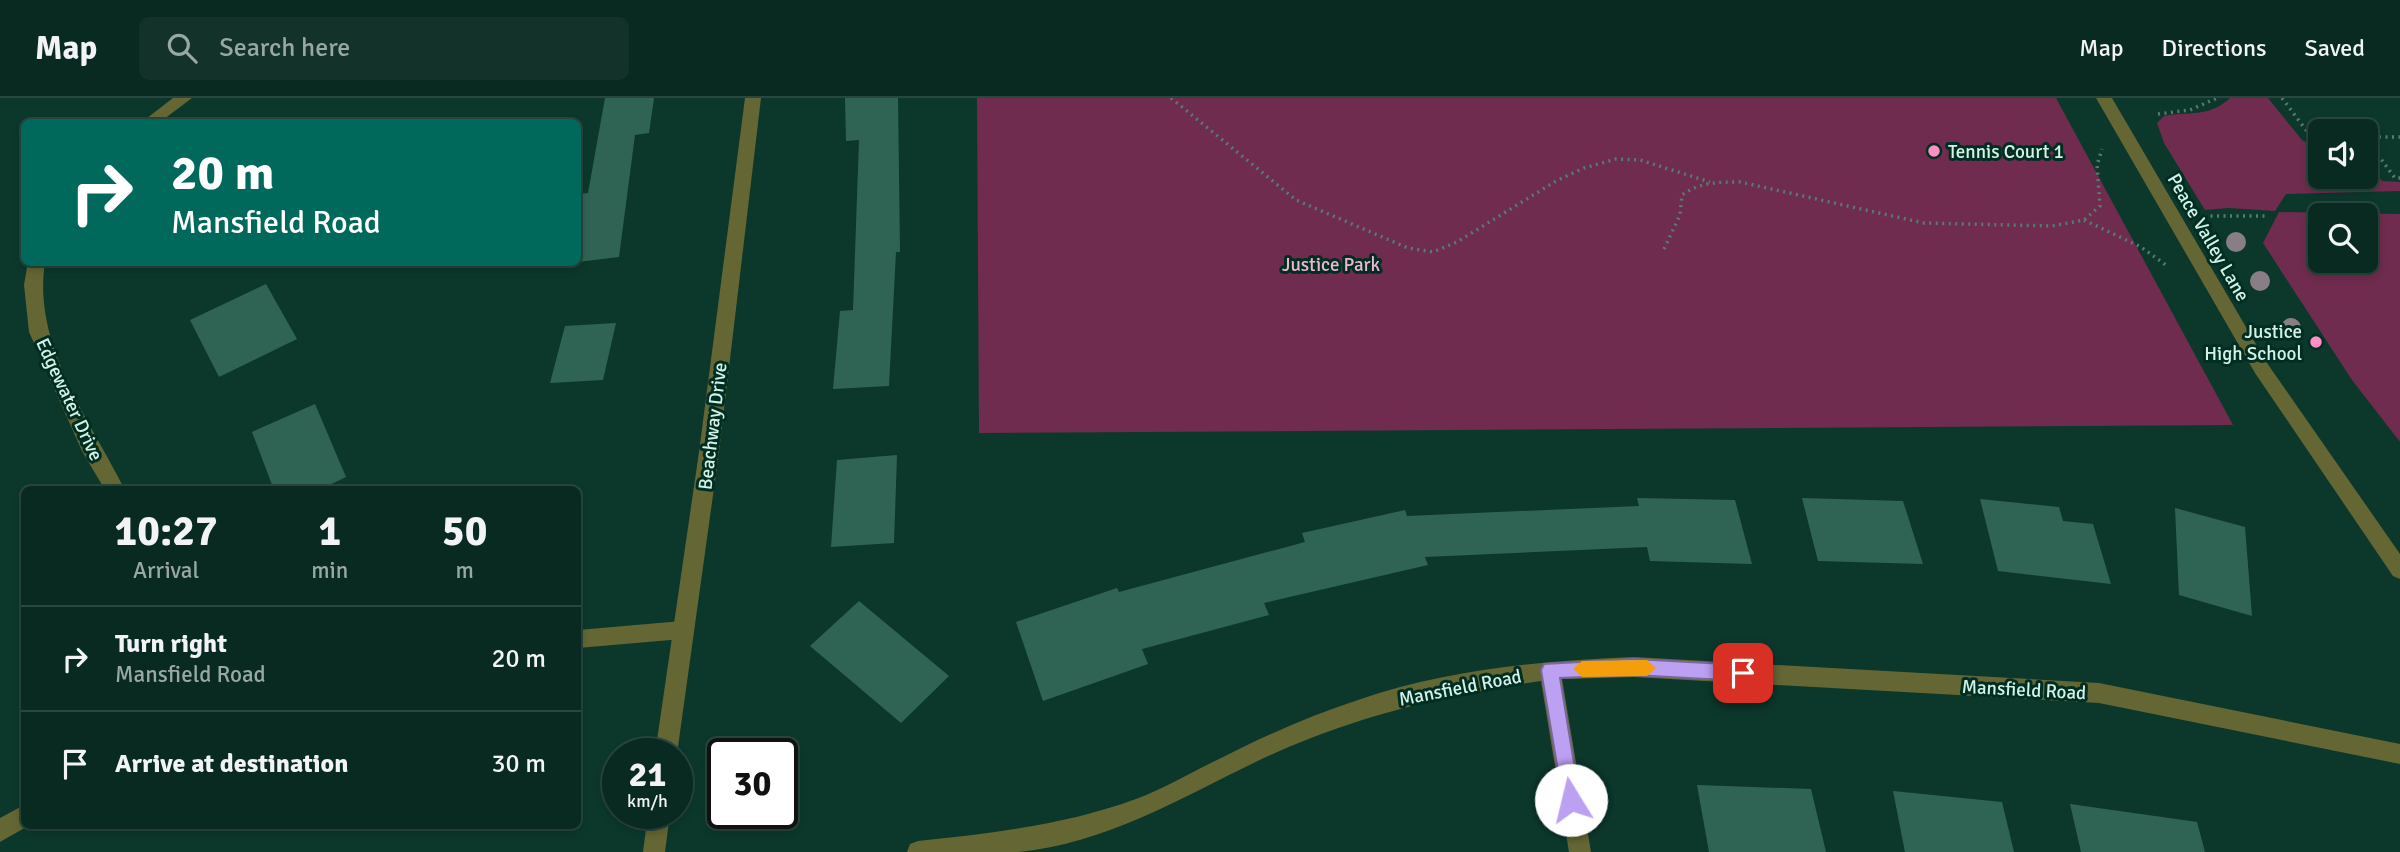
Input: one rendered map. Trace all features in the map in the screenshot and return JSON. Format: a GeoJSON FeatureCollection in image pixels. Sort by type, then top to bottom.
{"type":"FeatureCollection","features":[{"type":"Feature","properties":{"kind":"street"},"geometry":{"type":"LineString","coordinates":[[154,119],[184,98]]}},
{"type":"Feature","properties":{"kind":"street","name":"Beachway Drive"},"geometry":{"type":"LineString","coordinates":[[668,738],[709,452],[753,98]]}},
{"type":"Feature","properties":{"kind":"street","name":"Peace Valley Lane"},"geometry":{"type":"LineString","coordinates":[[2104,98],[2261,368],[2400,570]]}},
{"type":"Feature","properties":{"kind":"street","name":"Edgewater Drive"},"geometry":{"type":"LineString","coordinates":[[36,266],[33,285],[38,332],[92,451],[113,486]]}},
{"type":"Feature","properties":{"kind":"street"},"geometry":{"type":"LineString","coordinates":[[581,639],[682,629]]}},
{"type":"Feature","properties":{"kind":"street","name":"Mansfield Road"},"geometry":{"type":"LineString","coordinates":[[918,852],[1009,843],[1095,824],[1143,808],[1267,746],[1359,709],[1450,685],[1550,670],[1634,667],[2099,693],[2400,754]]}},
{"type":"Feature","properties":{"kind":"street"},"geometry":{"type":"LineString","coordinates":[[1550,670],[1580,852]]}},
{"type":"Feature","properties":{"kind":"street"},"geometry":{"type":"LineString","coordinates":[[0,831],[21,818]]}},
{"type":"Feature","properties":{"kind":"street"},"geometry":{"type":"LineString","coordinates":[[654,852],[657,829]]}},
{"type":"Feature","properties":{"kind":"path"},"geometry":{"type":"LineString","coordinates":[[1171,98],[1296,200],[1408,248],[1433,252],[1457,242],[1556,181],[1584,168],[1616,159],[1668,167],[1710,182]]}},
{"type":"Feature","properties":{"kind":"path"},"geometry":{"type":"LineString","coordinates":[[2158,114],[2190,110],[2217,98]]}},
{"type":"Feature","properties":{"kind":"path"},"geometry":{"type":"LineString","coordinates":[[2282,98],[2308,133]]}},
{"type":"Feature","properties":{"kind":"path"},"geometry":{"type":"LineString","coordinates":[[2378,137],[2400,136]]}},
{"type":"Feature","properties":{"kind":"path"},"geometry":{"type":"LineString","coordinates":[[1664,249],[1680,215],[1682,195],[1693,186],[1710,182],[1740,182],[1924,223],[2052,226],[2084,220],[2100,206],[2097,164],[2102,148],[2129,141]]}},
{"type":"Feature","properties":{"kind":"path"},"geometry":{"type":"LineString","coordinates":[[2378,155],[2395,178],[2400,178]]}},
{"type":"Feature","properties":{"kind":"path"},"geometry":{"type":"LineString","coordinates":[[2203,216],[2269,216]]}},
{"type":"Feature","properties":{"kind":"path"},"geometry":{"type":"LineString","coordinates":[[2084,220],[2141,247],[2172,271]]}},
{"type":"Feature","properties":{"kind":"green space","name":"Justice Park"},"geometry":{"type":"Polygon","coordinates":[[[977,98],[2056,98],[2233,425],[979,433],[977,98]]]}},
{"type":"Feature","properties":{"kind":"green space"},"geometry":{"type":"Polygon","coordinates":[[[2230,98],[2268,98],[2302,140],[2308,143],[2308,189],[2378,189],[2378,175],[2382,181],[2400,182],[2400,191],[2286,194],[2275,211],[2229,208],[2205,210],[2164,143],[2157,123],[2164,116],[2198,113],[2230,98]]]}},
{"type":"Feature","properties":{"kind":"green space"},"geometry":{"type":"Polygon","coordinates":[[[2279,212],[2308,212],[2308,273],[2378,273],[2378,214],[2400,214],[2400,442],[2352,380],[2263,243],[2279,212]]]}},
{"type":"Feature","properties":{"kind":"building"},"geometry":{"type":"Polygon","coordinates":[[[605,98],[654,98],[649,133],[635,135],[619,257],[581,262],[581,194],[588,193],[605,98]]]}},
{"type":"Feature","properties":{"kind":"building"},"geometry":{"type":"Polygon","coordinates":[[[845,98],[898,98],[900,252],[896,252],[889,386],[833,389],[840,311],[853,310],[859,140],[846,141],[845,98]]]}},
{"type":"Feature","properties":{"kind":"building"},"geometry":{"type":"Polygon","coordinates":[[[266,284],[297,339],[219,377],[190,320],[266,284]]]}},
{"type":"Feature","properties":{"kind":"building"},"geometry":{"type":"Polygon","coordinates":[[[616,323],[603,380],[550,383],[565,326],[616,323]]]}},
{"type":"Feature","properties":{"kind":"building"},"geometry":{"type":"Polygon","coordinates":[[[315,404],[346,477],[327,486],[272,486],[252,432],[315,404]]]}},
{"type":"Feature","properties":{"kind":"building"},"geometry":{"type":"Polygon","coordinates":[[[897,455],[894,543],[831,547],[837,460],[897,455]]]}},
{"type":"Feature","properties":{"kind":"building"},"geometry":{"type":"Polygon","coordinates":[[[1637,498],[1735,500],[1752,564],[1650,561],[1647,547],[1425,557],[1428,565],[1264,603],[1269,615],[1142,649],[1148,664],[1043,701],[1016,622],[1117,588],[1119,592],[1305,542],[1302,533],[1405,510],[1407,516],[1639,506],[1637,498]]]}},
{"type":"Feature","properties":{"kind":"building"},"geometry":{"type":"Polygon","coordinates":[[[1802,498],[1903,501],[1923,564],[1818,561],[1802,498]]]}},
{"type":"Feature","properties":{"kind":"building"},"geometry":{"type":"Polygon","coordinates":[[[1980,499],[2059,507],[2063,521],[2093,524],[2111,584],[1998,571],[1980,499]]]}},
{"type":"Feature","properties":{"kind":"building"},"geometry":{"type":"Polygon","coordinates":[[[2175,508],[2245,527],[2252,616],[2179,595],[2175,508]]]}},
{"type":"Feature","properties":{"kind":"building"},"geometry":{"type":"Polygon","coordinates":[[[859,601],[949,676],[901,723],[810,646],[859,601]]]}},
{"type":"Feature","properties":{"kind":"building"},"geometry":{"type":"Polygon","coordinates":[[[1697,785],[1811,789],[1826,852],[1709,852],[1697,785]]]}},
{"type":"Feature","properties":{"kind":"building"},"geometry":{"type":"Polygon","coordinates":[[[1893,791],[2002,802],[2014,852],[1905,852],[1893,791]]]}},
{"type":"Feature","properties":{"kind":"building"},"geometry":{"type":"Polygon","coordinates":[[[2070,804],[2197,822],[2205,852],[2081,852],[2070,804]]]}},
{"type":"Feature","properties":{"kind":"slow traffic"},"geometry":{"type":"LineString","coordinates":[[1582,669],[1647,668]]}},
{"type":"Feature","properties":{"kind":"place","name":"Tennis Court 1"},"geometry":{"type":"Point","coordinates":[1934,151]}},
{"type":"Feature","properties":{"kind":"place","name":"Justice High School"},"geometry":{"type":"Point","coordinates":[2316,342]}},
{"type":"Feature","properties":{"kind":"route"},"geometry":{"type":"LineString","coordinates":[[1571,800],[1550,670],[1634,667],[1743,673]]}}]}
